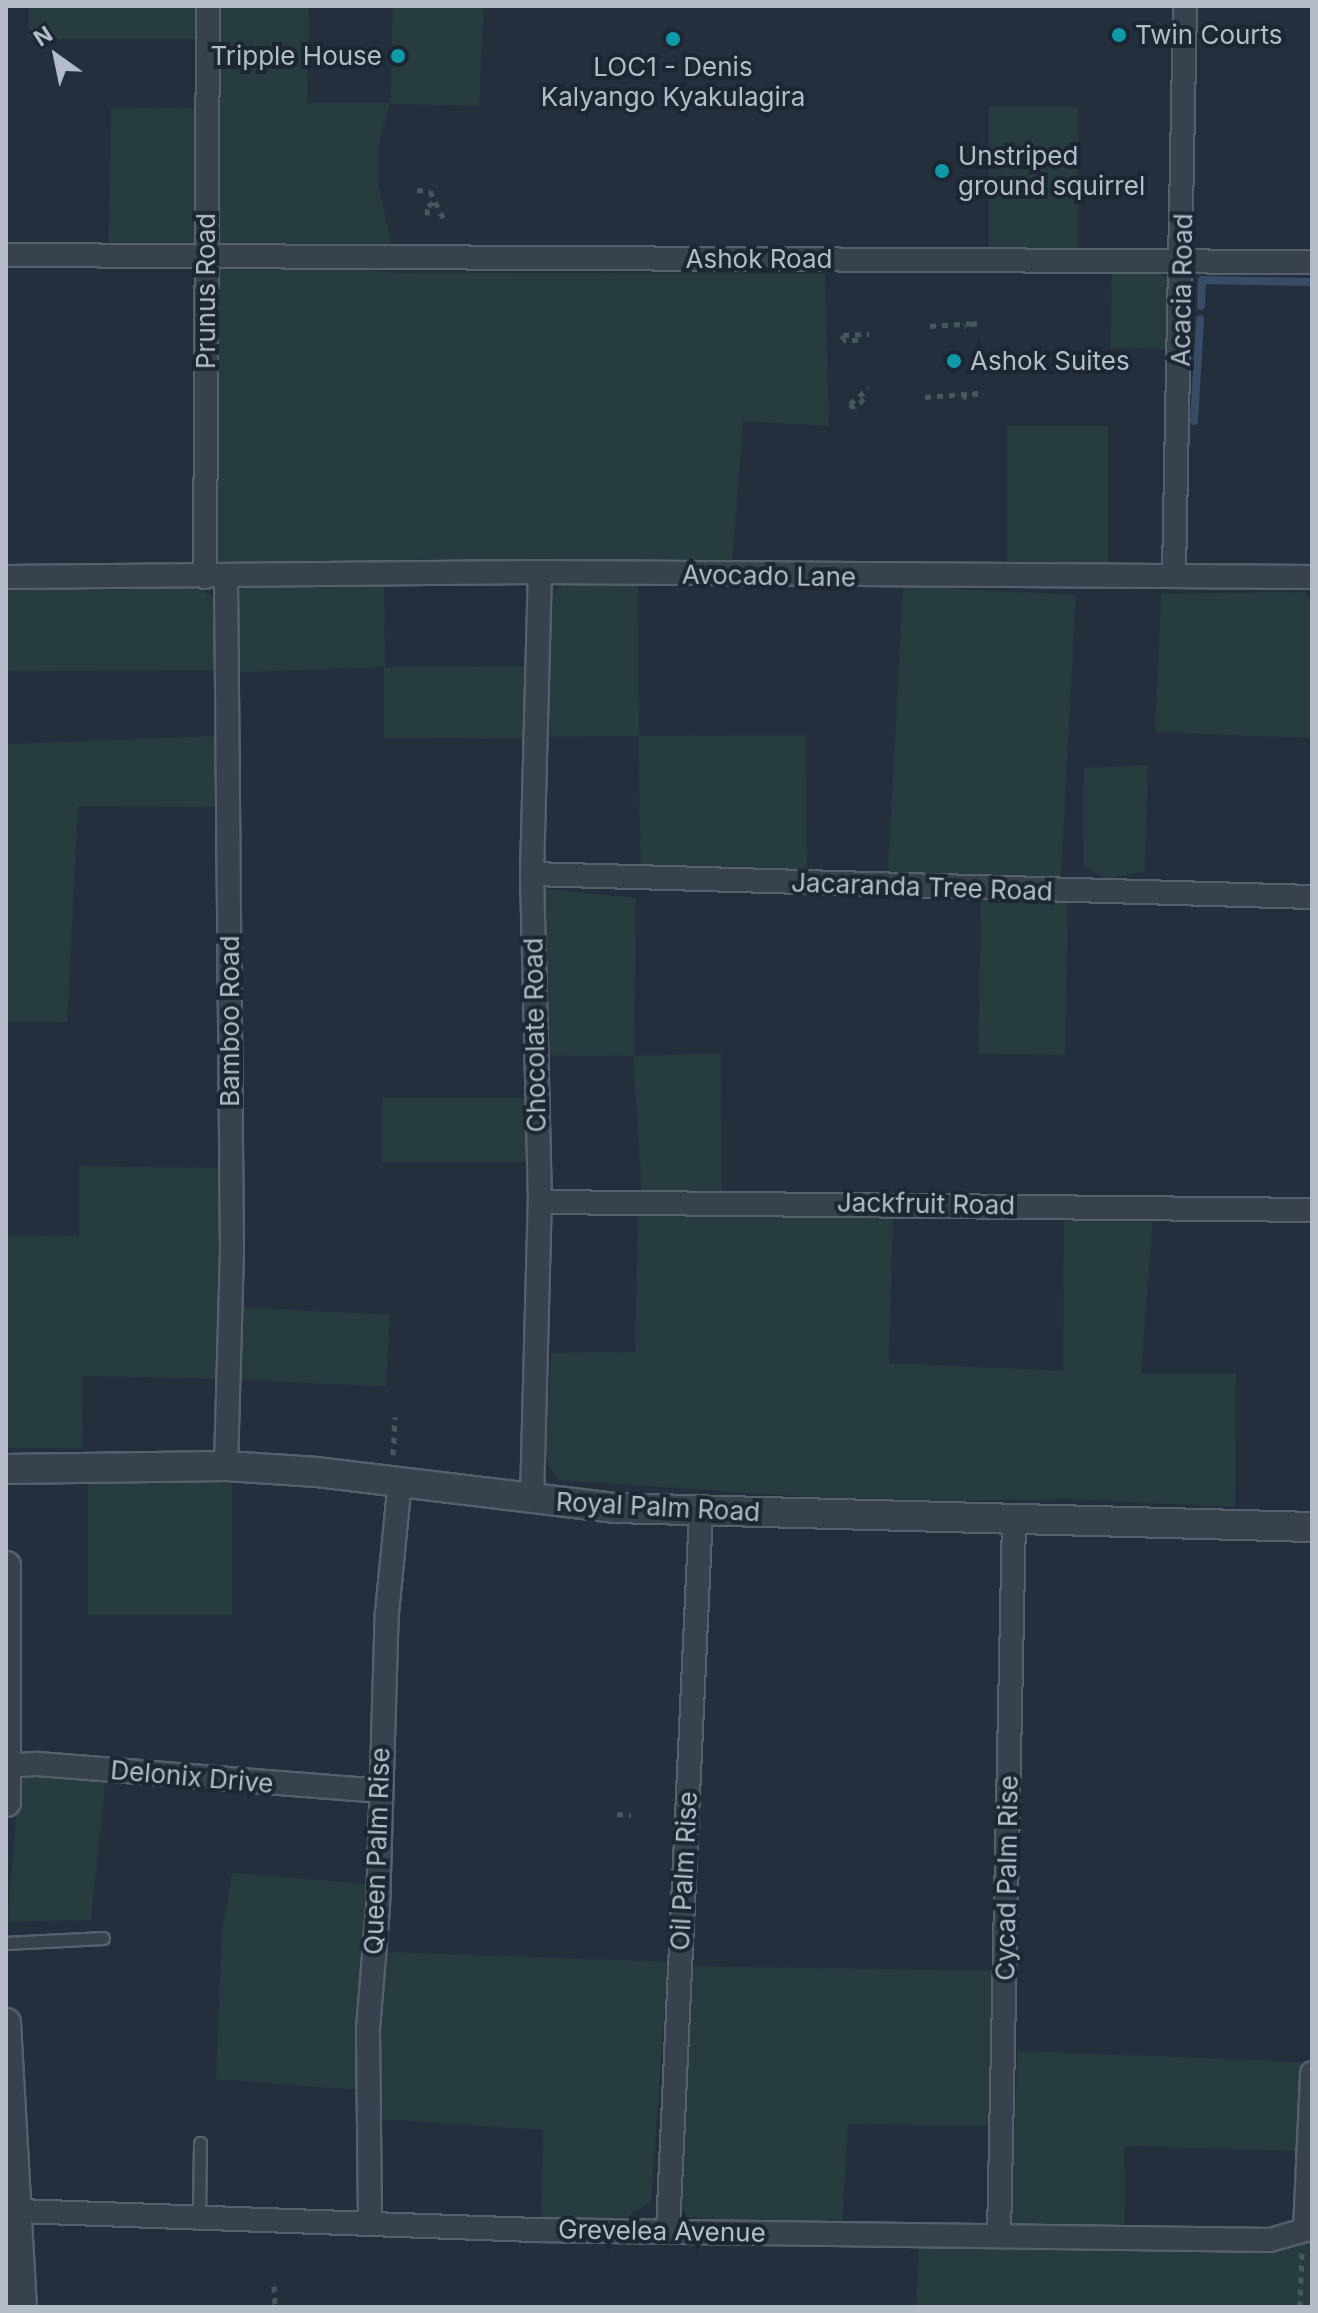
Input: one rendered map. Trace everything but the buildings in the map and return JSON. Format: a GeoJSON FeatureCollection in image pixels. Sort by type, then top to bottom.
{"type":"FeatureCollection","features":[{"type":"Feature","properties":{"kind":"street","name":"Prunus Road"},"geometry":{"type":"LineString","coordinates":[[208,6],[206,257],[216,577]]}},
{"type":"Feature","properties":{"kind":"street","name":"Acacia Road"},"geometry":{"type":"LineString","coordinates":[[1174,573],[1183,261],[1185,6]]}},
{"type":"Feature","properties":{"kind":"street","name":"Ashok Road"},"geometry":{"type":"LineString","coordinates":[[6,255],[1312,262]]}},
{"type":"Feature","properties":{"kind":"street","name":"Avocado Lane"},"geometry":{"type":"LineString","coordinates":[[6,577],[540,572],[897,578],[1174,573],[1312,577]]}},
{"type":"Feature","properties":{"kind":"street","name":"Chocolate Road"},"geometry":{"type":"LineString","coordinates":[[532,1499],[540,1202],[532,874],[540,572]]}},
{"type":"Feature","properties":{"kind":"street","name":"Bamboo Road"},"geometry":{"type":"LineString","coordinates":[[216,577],[232,1251],[226,1466]]}},
{"type":"Feature","properties":{"kind":"street","name":"Jacaranda Tree Road"},"geometry":{"type":"LineString","coordinates":[[532,874],[1312,897]]}},
{"type":"Feature","properties":{"kind":"street","name":"Jackfruit Road"},"geometry":{"type":"LineString","coordinates":[[540,1202],[1312,1210]]}},
{"type":"Feature","properties":{"kind":"street","name":"Royal Palm Road"},"geometry":{"type":"LineString","coordinates":[[6,1469],[226,1466],[396,1481],[532,1499],[701,1512],[1312,1527]]}},
{"type":"Feature","properties":{"kind":"street","name":"Queen Palm Rise"},"geometry":{"type":"LineString","coordinates":[[370,2222],[368,2029],[378,1908],[378,1791],[396,1481]]}},
{"type":"Feature","properties":{"kind":"street","name":"Oil Palm Rise"},"geometry":{"type":"LineString","coordinates":[[668,2230],[701,1512]]}},
{"type":"Feature","properties":{"kind":"street","name":"Cycad Palm Rise"},"geometry":{"type":"LineString","coordinates":[[999,2235],[1014,1520]]}},
{"type":"Feature","properties":{"kind":"street"},"geometry":{"type":"LineString","coordinates":[[6,1566],[6,1802]]}},
{"type":"Feature","properties":{"kind":"street","name":"Delonix Drive"},"geometry":{"type":"LineString","coordinates":[[8,1766],[38,1764],[378,1791]]}},
{"type":"Feature","properties":{"kind":"street"},"geometry":{"type":"LineString","coordinates":[[6,2023],[19,2211],[16,2295]]}},
{"type":"Feature","properties":{"kind":"street"},"geometry":{"type":"LineString","coordinates":[[1312,2073],[1312,2145]]}},
{"type":"Feature","properties":{"kind":"street","name":"Grevelea Avenue"},"geometry":{"type":"LineString","coordinates":[[19,2211],[668,2230],[999,2235],[1161,2243],[1270,2240],[1305,2230],[1312,2145]]}},
{"type":"Feature","properties":{"kind":"lane"},"geometry":{"type":"LineString","coordinates":[[6,1943],[103,1938]]}},
{"type":"Feature","properties":{"kind":"lane"},"geometry":{"type":"LineString","coordinates":[[199,2215],[200,2143]]}},
{"type":"Feature","properties":{"kind":"path"},"geometry":{"type":"LineString","coordinates":[[417,190],[430,191],[443,218]]}},
{"type":"Feature","properties":{"kind":"path"},"geometry":{"type":"LineString","coordinates":[[427,215],[428,206],[436,201]]}},
{"type":"Feature","properties":{"kind":"path"},"geometry":{"type":"LineString","coordinates":[[930,326],[977,323],[964,326]]}},
{"type":"Feature","properties":{"kind":"path"},"geometry":{"type":"LineString","coordinates":[[858,340],[843,340],[843,335],[869,334]]}},
{"type":"Feature","properties":{"kind":"path"},"geometry":{"type":"LineString","coordinates":[[864,399],[854,408],[850,404],[869,388]]}},
{"type":"Feature","properties":{"kind":"path"},"geometry":{"type":"LineString","coordinates":[[925,397],[978,393],[963,397]]}},
{"type":"Feature","properties":{"kind":"path"},"geometry":{"type":"LineString","coordinates":[[395,1417],[396,1481]]}},
{"type":"Feature","properties":{"kind":"path"},"geometry":{"type":"LineString","coordinates":[[617,1814],[631,1815]]}},
{"type":"Feature","properties":{"kind":"path"},"geometry":{"type":"LineString","coordinates":[[1300,2276],[1300,2307]]}},
{"type":"Feature","properties":{"kind":"path"},"geometry":{"type":"LineString","coordinates":[[274,2286],[275,2307]]}},
{"type":"Feature","properties":{"kind":"green space"},"geometry":{"type":"Polygon","coordinates":[[[29,6],[197,6],[197,39],[29,39],[29,6]]]}},
{"type":"Feature","properties":{"kind":"green space"},"geometry":{"type":"Polygon","coordinates":[[[215,6],[309,6],[307,103],[390,103],[393,6],[484,6],[479,106],[390,104],[378,145],[378,183],[391,244],[303,250],[217,246],[215,6]]]}},
{"type":"Feature","properties":{"kind":"green space"},"geometry":{"type":"Polygon","coordinates":[[[111,107],[201,109],[199,249],[109,247],[111,107]]]}},
{"type":"Feature","properties":{"kind":"green space"},"geometry":{"type":"Polygon","coordinates":[[[989,107],[1078,107],[1078,253],[989,253],[989,107]]]}},
{"type":"Feature","properties":{"kind":"green space"},"geometry":{"type":"Polygon","coordinates":[[[201,255],[398,273],[825,274],[829,426],[743,421],[732,567],[548,558],[205,563],[201,255]]]}},
{"type":"Feature","properties":{"kind":"green space"},"geometry":{"type":"Polygon","coordinates":[[[1112,272],[1158,272],[1173,282],[1169,349],[1110,348],[1112,272]]]}},
{"type":"Feature","properties":{"kind":"green space"},"geometry":{"type":"Polygon","coordinates":[[[1007,426],[1108,426],[1108,570],[1007,570],[1007,426]]]}},
{"type":"Feature","properties":{"kind":"green space"},"geometry":{"type":"Polygon","coordinates":[[[6,582],[84,591],[194,586],[216,599],[215,670],[6,671],[6,582]]]}},
{"type":"Feature","properties":{"kind":"green space"},"geometry":{"type":"Polygon","coordinates":[[[248,582],[384,582],[385,667],[531,666],[530,739],[384,738],[384,667],[237,672],[235,596],[248,582]]]}},
{"type":"Feature","properties":{"kind":"green space"},"geometry":{"type":"Polygon","coordinates":[[[567,582],[638,582],[639,736],[806,735],[807,879],[641,874],[638,736],[546,737],[548,596],[567,582]]]}},
{"type":"Feature","properties":{"kind":"green space"},"geometry":{"type":"Polygon","coordinates":[[[903,586],[1076,595],[1060,890],[888,881],[903,586]]]}},
{"type":"Feature","properties":{"kind":"green space"},"geometry":{"type":"Polygon","coordinates":[[[1303,592],[1312,599],[1312,738],[1155,732],[1161,594],[1303,592]]]}},
{"type":"Feature","properties":{"kind":"green space"},"geometry":{"type":"Polygon","coordinates":[[[219,736],[219,807],[78,806],[67,1022],[6,1021],[6,744],[219,736]]]}},
{"type":"Feature","properties":{"kind":"green space"},"geometry":{"type":"Polygon","coordinates":[[[1148,765],[1145,871],[1108,879],[1083,866],[1084,768],[1148,765]]]}},
{"type":"Feature","properties":{"kind":"green space"},"geometry":{"type":"Polygon","coordinates":[[[536,888],[636,898],[634,1056],[721,1053],[722,1193],[642,1192],[633,1056],[531,1055],[536,888]]]}},
{"type":"Feature","properties":{"kind":"green space"},"geometry":{"type":"Polygon","coordinates":[[[981,896],[1068,898],[1065,1055],[978,1053],[981,896]]]}},
{"type":"Feature","properties":{"kind":"green space"},"geometry":{"type":"Polygon","coordinates":[[[382,1098],[533,1098],[533,1162],[382,1162],[382,1098]]]}},
{"type":"Feature","properties":{"kind":"green space"},"geometry":{"type":"Polygon","coordinates":[[[79,1166],[221,1168],[221,1379],[82,1376],[83,1448],[6,1448],[6,1235],[79,1236],[79,1166]]]}},
{"type":"Feature","properties":{"kind":"green space"},"geometry":{"type":"Polygon","coordinates":[[[638,1213],[893,1216],[889,1363],[1063,1371],[1064,1216],[1153,1217],[1141,1373],[1236,1373],[1235,1507],[1067,1499],[888,1502],[559,1480],[548,1465],[546,1442],[551,1353],[635,1352],[638,1213]]]}},
{"type":"Feature","properties":{"kind":"green space"},"geometry":{"type":"Polygon","coordinates":[[[238,1307],[390,1315],[386,1387],[234,1379],[238,1307]]]}},
{"type":"Feature","properties":{"kind":"green space"},"geometry":{"type":"Polygon","coordinates":[[[88,1478],[232,1478],[232,1615],[88,1615],[88,1478]]]}},
{"type":"Feature","properties":{"kind":"green space"},"geometry":{"type":"Polygon","coordinates":[[[33,1770],[106,1774],[91,1920],[8,1922],[18,1784],[33,1770]]]}},
{"type":"Feature","properties":{"kind":"green space"},"geometry":{"type":"Polygon","coordinates":[[[232,1873],[365,1884],[360,2090],[216,2079],[222,1931],[232,1873]]]}},
{"type":"Feature","properties":{"kind":"green space"},"geometry":{"type":"Polygon","coordinates":[[[385,1952],[668,1962],[651,2201],[627,2217],[541,2218],[543,2130],[381,2119],[377,2047],[385,1952]]]}},
{"type":"Feature","properties":{"kind":"green space"},"geometry":{"type":"Polygon","coordinates":[[[689,1966],[993,1971],[991,2126],[848,2124],[842,2224],[683,2217],[677,2210],[689,1966]]]}},
{"type":"Feature","properties":{"kind":"green space"},"geometry":{"type":"Polygon","coordinates":[[[1018,2051],[1301,2062],[1304,2151],[1124,2146],[1125,2227],[1010,2225],[1018,2051]]]}},
{"type":"Feature","properties":{"kind":"green space"},"geometry":{"type":"Polygon","coordinates":[[[1312,2224],[1312,2307],[916,2307],[919,2241],[1238,2249],[1312,2224]]]}},
{"type":"Feature","properties":{"kind":"waterway"},"geometry":{"type":"LineString","coordinates":[[1201,306],[1202,280],[1312,282]]}},
{"type":"Feature","properties":{"kind":"waterway"},"geometry":{"type":"LineString","coordinates":[[1194,421],[1200,319]]}},
{"type":"Feature","properties":{"kind":"place","name":"Twin Courts"},"geometry":{"type":"Point","coordinates":[1119,35]}},
{"type":"Feature","properties":{"kind":"place","name":"LOC1 - Denis Kalyango Kyakulagira"},"geometry":{"type":"Point","coordinates":[673,39]}},
{"type":"Feature","properties":{"kind":"place","name":"Tripple House"},"geometry":{"type":"Point","coordinates":[398,56]}},
{"type":"Feature","properties":{"kind":"place","name":"Unstriped ground squirrel"},"geometry":{"type":"Point","coordinates":[942,171]}},
{"type":"Feature","properties":{"kind":"place","name":"Ashok Suites"},"geometry":{"type":"Point","coordinates":[954,361]}}]}
